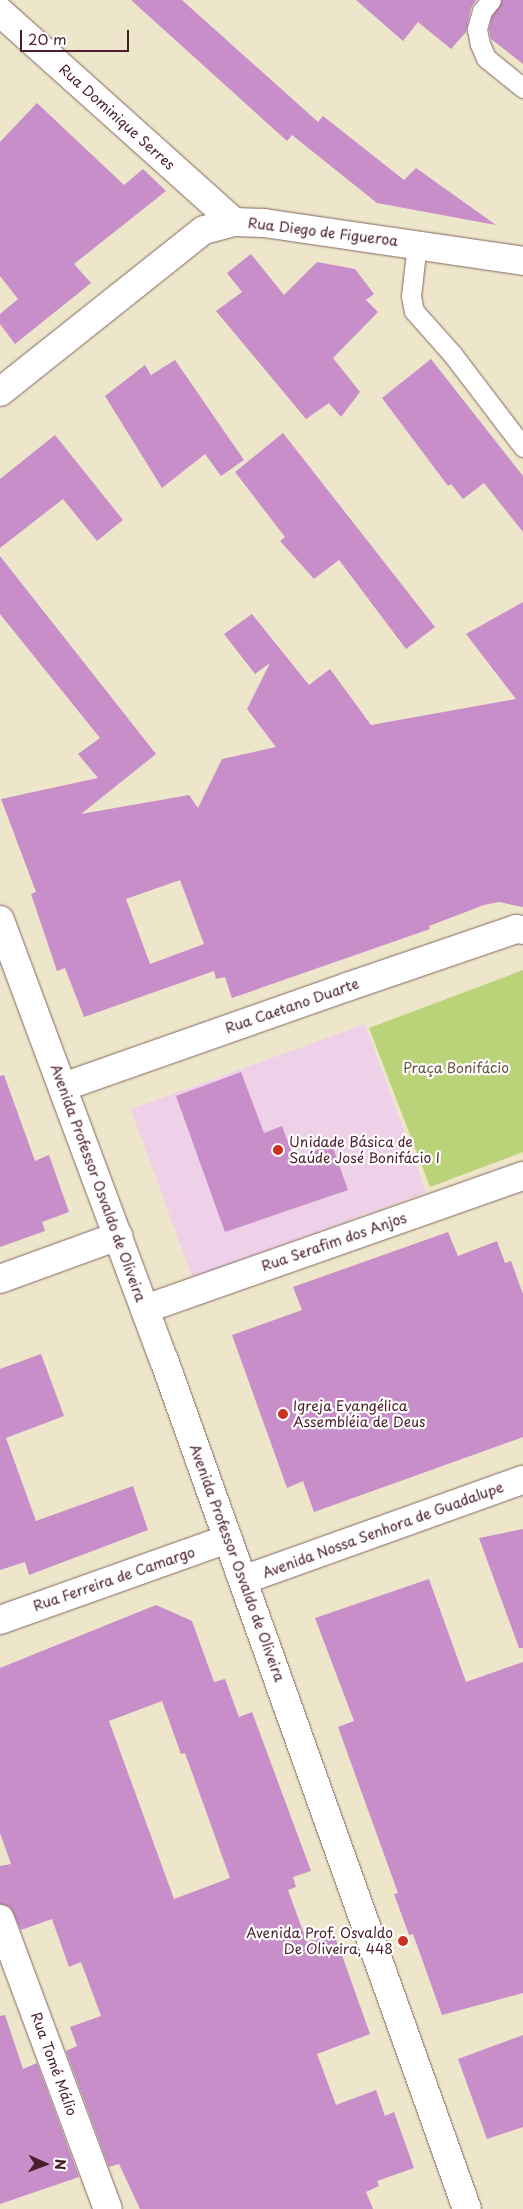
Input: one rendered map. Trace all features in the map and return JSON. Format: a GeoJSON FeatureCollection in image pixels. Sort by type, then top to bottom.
{"type":"FeatureCollection","features":[{"type":"Feature","properties":{"kind":"street","name":"Rua Dominique Serres"},"geometry":{"type":"LineString","coordinates":[[0,12],[234,222]]}},
{"type":"Feature","properties":{"kind":"street","name":"Rua Diego de Figueroa"},"geometry":{"type":"LineString","coordinates":[[0,392],[204,230],[234,222],[417,244],[523,260]]}},
{"type":"Feature","properties":{"kind":"street","name":"Avenida Professor Osvaldo de Oliveira"},"geometry":{"type":"LineString","coordinates":[[1,926],[145,1309],[467,2209]]}},
{"type":"Feature","properties":{"kind":"street","name":"Rua Caetano Duarte"},"geometry":{"type":"LineString","coordinates":[[62,1087],[516,929],[523,930]]}},
{"type":"Feature","properties":{"kind":"street","name":"Rua Serafim dos Anjos"},"geometry":{"type":"LineString","coordinates":[[145,1309],[523,1176]]}},
{"type":"Feature","properties":{"kind":"street"},"geometry":{"type":"LineString","coordinates":[[0,1278],[118,1236]]}},
{"type":"Feature","properties":{"kind":"street","name":"Avenida Nossa Senhora de Guadalupe"},"geometry":{"type":"LineString","coordinates":[[243,1580],[523,1480]]}},
{"type":"Feature","properties":{"kind":"street","name":"Rua Ferreira de Camargo"},"geometry":{"type":"LineString","coordinates":[[0,1620],[228,1539]]}},
{"type":"Feature","properties":{"kind":"street","name":"Rua Tomé Málio"},"geometry":{"type":"LineString","coordinates":[[0,1919],[108,2209]]}},
{"type":"Feature","properties":{"kind":"lane"},"geometry":{"type":"LineString","coordinates":[[491,0],[482,12],[477,29],[480,44],[486,58],[523,88]]}},
{"type":"Feature","properties":{"kind":"lane"},"geometry":{"type":"LineString","coordinates":[[417,244],[411,296],[414,311],[453,355],[523,447]]}},
{"type":"Feature","properties":{"kind":"shaded area","name":"Unidade Básica de Saúde José Bonifácio I"},"geometry":{"type":"Polygon","coordinates":[[[365,1024],[426,1192],[192,1277],[131,1109],[365,1024]]]}},
{"type":"Feature","properties":{"kind":"green space","name":"Praça Bonifácio"},"geometry":{"type":"Polygon","coordinates":[[[523,970],[523,1152],[430,1187],[369,1028],[523,970]]]}},
{"type":"Feature","properties":{"kind":"building"},"geometry":{"type":"Polygon","coordinates":[[[131,0],[182,0],[318,122],[323,116],[404,180],[416,168],[496,225],[377,203],[292,135],[287,141],[131,0]]]}},
{"type":"Feature","properties":{"kind":"building"},"geometry":{"type":"Polygon","coordinates":[[[356,0],[476,0],[471,8],[466,32],[451,49],[418,22],[403,41],[356,0]]]}},
{"type":"Feature","properties":{"kind":"building"},"geometry":{"type":"Polygon","coordinates":[[[502,0],[523,0],[523,64],[491,39],[489,29],[492,16],[502,0]]]}},
{"type":"Feature","properties":{"kind":"building"},"geometry":{"type":"Polygon","coordinates":[[[37,103],[124,185],[143,169],[166,191],[74,264],[91,283],[15,344],[0,324],[0,314],[18,299],[0,276],[0,142],[37,103]]]}},
{"type":"Feature","properties":{"kind":"building"},"geometry":{"type":"Polygon","coordinates":[[[251,254],[284,295],[317,262],[355,269],[374,294],[366,300],[378,312],[333,358],[360,392],[341,417],[329,403],[306,419],[216,311],[242,292],[227,273],[251,254]]]}},
{"type":"Feature","properties":{"kind":"building"},"geometry":{"type":"Polygon","coordinates":[[[431,359],[523,476],[523,532],[484,483],[463,499],[451,484],[448,486],[382,398],[431,359]]]}},
{"type":"Feature","properties":{"kind":"building"},"geometry":{"type":"Polygon","coordinates":[[[175,360],[244,460],[221,476],[205,454],[162,488],[105,396],[145,365],[151,375],[175,360]]]}},
{"type":"Feature","properties":{"kind":"building"},"geometry":{"type":"Polygon","coordinates":[[[283,433],[435,627],[406,649],[339,560],[314,579],[280,541],[285,537],[235,472],[283,433]]]}},
{"type":"Feature","properties":{"kind":"building"},"geometry":{"type":"Polygon","coordinates":[[[55,435],[123,520],[97,541],[63,499],[0,548],[0,479],[55,435]]]}},
{"type":"Feature","properties":{"kind":"building"},"geometry":{"type":"Polygon","coordinates":[[[0,556],[156,754],[81,814],[189,795],[198,808],[222,759],[276,747],[247,709],[270,663],[255,674],[224,634],[252,614],[309,685],[330,669],[371,725],[516,699],[466,634],[523,602],[523,907],[499,902],[484,905],[429,926],[430,929],[232,998],[225,977],[216,979],[214,971],[84,1017],[65,968],[57,971],[31,894],[36,892],[1,799],[98,778],[78,754],[100,738],[0,614],[0,556]],[[180,880],[126,899],[150,964],[204,944],[180,880]]]}},
{"type":"Feature","properties":{"kind":"building"},"geometry":{"type":"Polygon","coordinates":[[[241,1072],[264,1133],[282,1126],[294,1158],[332,1145],[348,1190],[225,1232],[176,1096],[241,1072]]]}},
{"type":"Feature","properties":{"kind":"building"},"geometry":{"type":"Polygon","coordinates":[[[4,1075],[35,1161],[49,1155],[69,1212],[42,1222],[45,1231],[0,1247],[0,1076],[4,1075]]]}},
{"type":"Feature","properties":{"kind":"building"},"geometry":{"type":"Polygon","coordinates":[[[448,1232],[458,1256],[497,1241],[505,1263],[511,1261],[523,1294],[523,1437],[314,1512],[303,1481],[287,1488],[232,1335],[302,1310],[293,1287],[448,1232]]]}},
{"type":"Feature","properties":{"kind":"building"},"geometry":{"type":"Polygon","coordinates":[[[41,1354],[64,1416],[6,1438],[36,1521],[133,1486],[148,1530],[29,1575],[25,1562],[0,1570],[0,1369],[41,1354]]]}},
{"type":"Feature","properties":{"kind":"building"},"geometry":{"type":"Polygon","coordinates":[[[523,1529],[523,1648],[519,1648],[479,1538],[523,1529]]]}},
{"type":"Feature","properties":{"kind":"building"},"geometry":{"type":"Polygon","coordinates":[[[429,1579],[466,1682],[523,1662],[523,1993],[442,2015],[413,1934],[409,1935],[394,1894],[398,1893],[338,1727],[354,1721],[315,1618],[429,1579]]]}},
{"type":"Feature","properties":{"kind":"building"},"geometry":{"type":"Polygon","coordinates":[[[156,1605],[192,1621],[214,1682],[225,1679],[239,1717],[252,1712],[311,1871],[293,1877],[296,1887],[288,1890],[307,1942],[333,1932],[370,2034],[317,2054],[336,2105],[376,2090],[385,2116],[394,2112],[414,2168],[377,2181],[379,2186],[366,2192],[373,2209],[140,2209],[119,2164],[109,2167],[66,2051],[77,2046],[70,2027],[101,2016],[81,1962],[69,1967],[52,1919],[21,1930],[10,1907],[0,1904],[0,1866],[11,1864],[0,1833],[0,1668],[156,1605]],[[162,1701],[109,1721],[174,1899],[230,1878],[185,1753],[181,1754],[162,1701]]]}},
{"type":"Feature","properties":{"kind":"building"},"geometry":{"type":"Polygon","coordinates":[[[5,2015],[23,2069],[37,2063],[79,2177],[0,2204],[0,2016],[5,2015]]]}},
{"type":"Feature","properties":{"kind":"building"},"geometry":{"type":"Polygon","coordinates":[[[523,2035],[523,2127],[487,2139],[458,2059],[523,2035]]]}},
{"type":"Feature","properties":{"kind":"place","name":"Unidade Básica de Saúde José Bonifácio I"},"geometry":{"type":"Point","coordinates":[278,1150]}},
{"type":"Feature","properties":{"kind":"place","name":"Igreja Evangélica Assembléia de Deus"},"geometry":{"type":"Point","coordinates":[283,1414]}},
{"type":"Feature","properties":{"kind":"place","name":"Avenida Prof. Osvaldo De Oliveira, 448"},"geometry":{"type":"Point","coordinates":[403,1941]}}]}
